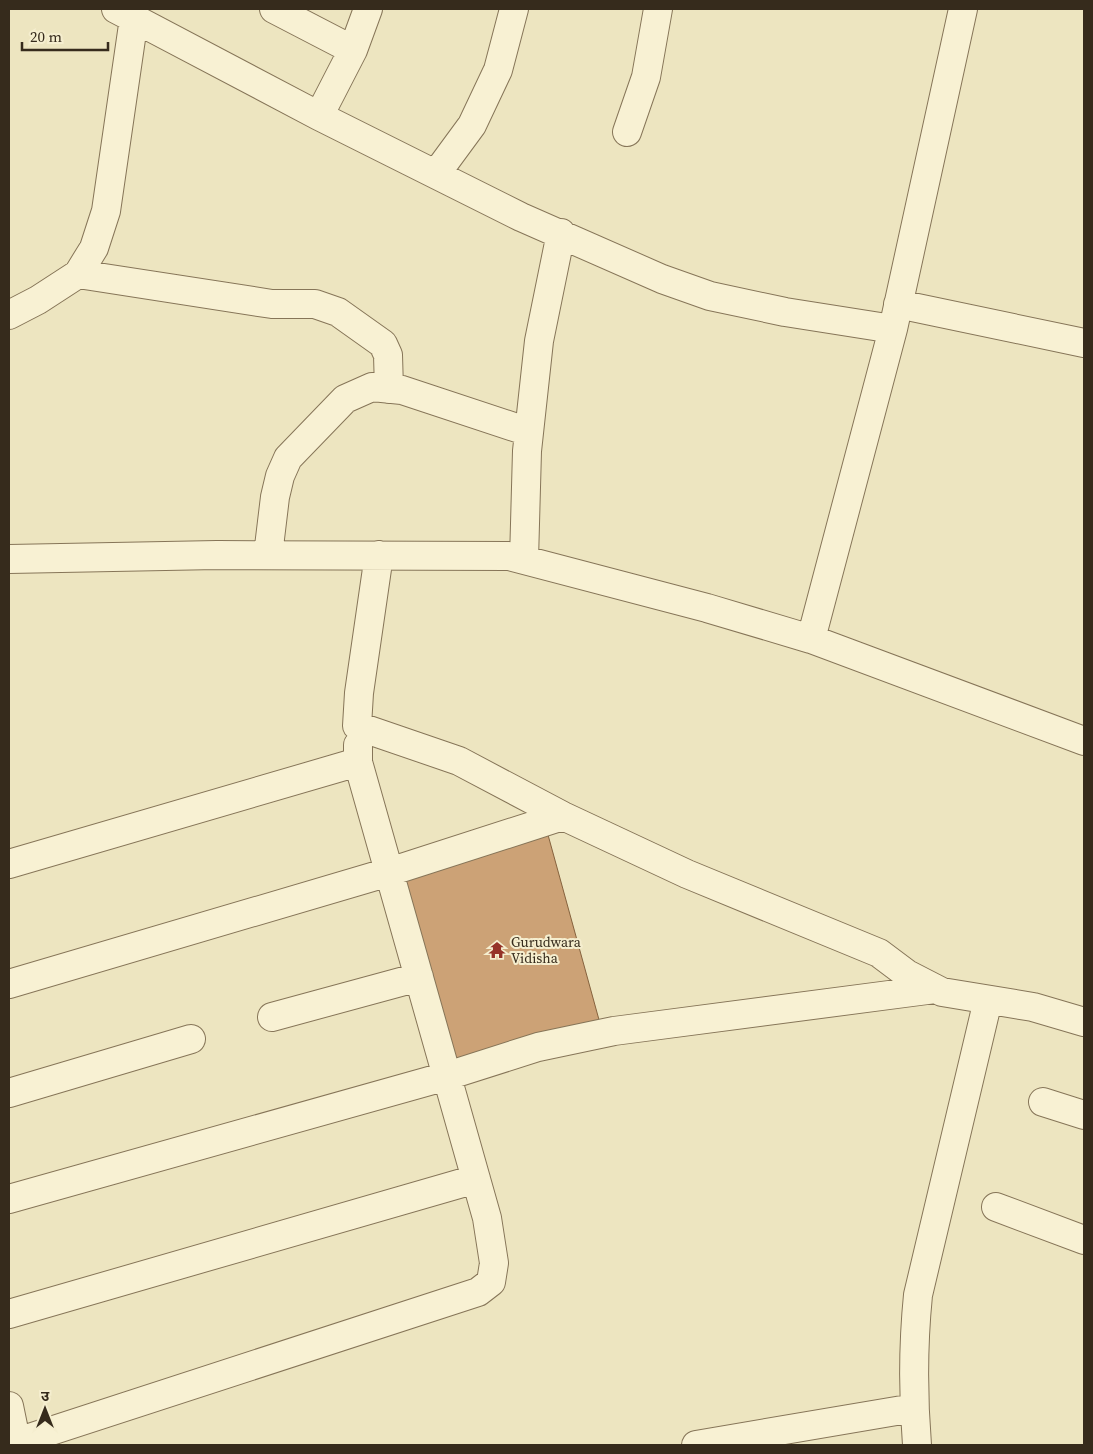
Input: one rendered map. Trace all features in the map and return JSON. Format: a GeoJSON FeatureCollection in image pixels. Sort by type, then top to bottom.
{"type":"FeatureCollection","features":[{"type":"Feature","properties":{"kind":"street"},"geometry":{"type":"LineString","coordinates":[[274,9],[352,50]]}},
{"type":"Feature","properties":{"kind":"street"},"geometry":{"type":"LineString","coordinates":[[319,116],[352,50],[368,9]]}},
{"type":"Feature","properties":{"kind":"street"},"geometry":{"type":"LineString","coordinates":[[436,174],[472,125],[498,70],[514,9]]}},
{"type":"Feature","properties":{"kind":"street"},"geometry":{"type":"LineString","coordinates":[[627,132],[646,77],[658,9]]}},
{"type":"Feature","properties":{"kind":"street"},"geometry":{"type":"LineString","coordinates":[[811,639],[896,317],[963,9]]}},
{"type":"Feature","properties":{"kind":"street"},"geometry":{"type":"LineString","coordinates":[[9,315],[38,300],[78,274],[94,248],[106,211],[125,14],[319,116],[521,217],[662,279],[710,296],[785,312],[896,317],[1084,342]]}},
{"type":"Feature","properties":{"kind":"street"},"geometry":{"type":"LineString","coordinates":[[524,560],[529,432],[540,341],[561,233]]}},
{"type":"Feature","properties":{"kind":"street"},"geometry":{"type":"LineString","coordinates":[[78,274],[272,304],[315,304],[338,312],[383,344],[388,355],[389,389]]}},
{"type":"Feature","properties":{"kind":"street"},"geometry":{"type":"LineString","coordinates":[[268,554],[275,497],[280,476],[288,458],[345,399],[372,387],[402,390],[529,432]]}},
{"type":"Feature","properties":{"kind":"street"},"geometry":{"type":"LineString","coordinates":[[9,559],[268,554],[508,556],[706,608],[811,639],[1084,742]]}},
{"type":"Feature","properties":{"kind":"street"},"geometry":{"type":"LineString","coordinates":[[9,1406],[14,1438],[478,1292],[491,1282],[494,1263],[487,1218],[358,762],[357,726],[359,693],[379,554]]}},
{"type":"Feature","properties":{"kind":"street"},"geometry":{"type":"LineString","coordinates":[[357,726],[459,761],[563,816],[687,874],[879,953],[907,974],[942,992],[1033,1008],[1084,1022]]}},
{"type":"Feature","properties":{"kind":"street"},"geometry":{"type":"LineString","coordinates":[[9,864],[358,762]]}},
{"type":"Feature","properties":{"kind":"street"},"geometry":{"type":"LineString","coordinates":[[9,984],[389,872],[563,816]]}},
{"type":"Feature","properties":{"kind":"street"},"geometry":{"type":"LineString","coordinates":[[272,1017],[419,977]]}},
{"type":"Feature","properties":{"kind":"street"},"geometry":{"type":"LineString","coordinates":[[9,1199],[447,1076],[538,1047],[614,1031],[935,989]]}},
{"type":"Feature","properties":{"kind":"street"},"geometry":{"type":"LineString","coordinates":[[917,1445],[914,1408],[918,1295],[988,1000]]}},
{"type":"Feature","properties":{"kind":"street"},"geometry":{"type":"LineString","coordinates":[[9,1093],[191,1039]]}},
{"type":"Feature","properties":{"kind":"street"},"geometry":{"type":"LineString","coordinates":[[1043,1102],[1084,1115]]}},
{"type":"Feature","properties":{"kind":"street"},"geometry":{"type":"LineString","coordinates":[[9,1314],[476,1179]]}},
{"type":"Feature","properties":{"kind":"street"},"geometry":{"type":"LineString","coordinates":[[996,1207],[1083,1235]]}},
{"type":"Feature","properties":{"kind":"street"},"geometry":{"type":"LineString","coordinates":[[696,1445],[914,1408]]}},
{"type":"Feature","properties":{"kind":"building","name":"Gurudwara Vidisha"},"geometry":{"type":"Polygon","coordinates":[[[545,824],[601,1027],[449,1067],[392,873],[545,824]]]}},
{"type":"Feature","properties":{"kind":"place","name":"Gurudwara Vidisha"},"geometry":{"type":"Point","coordinates":[497,950]}}]}
